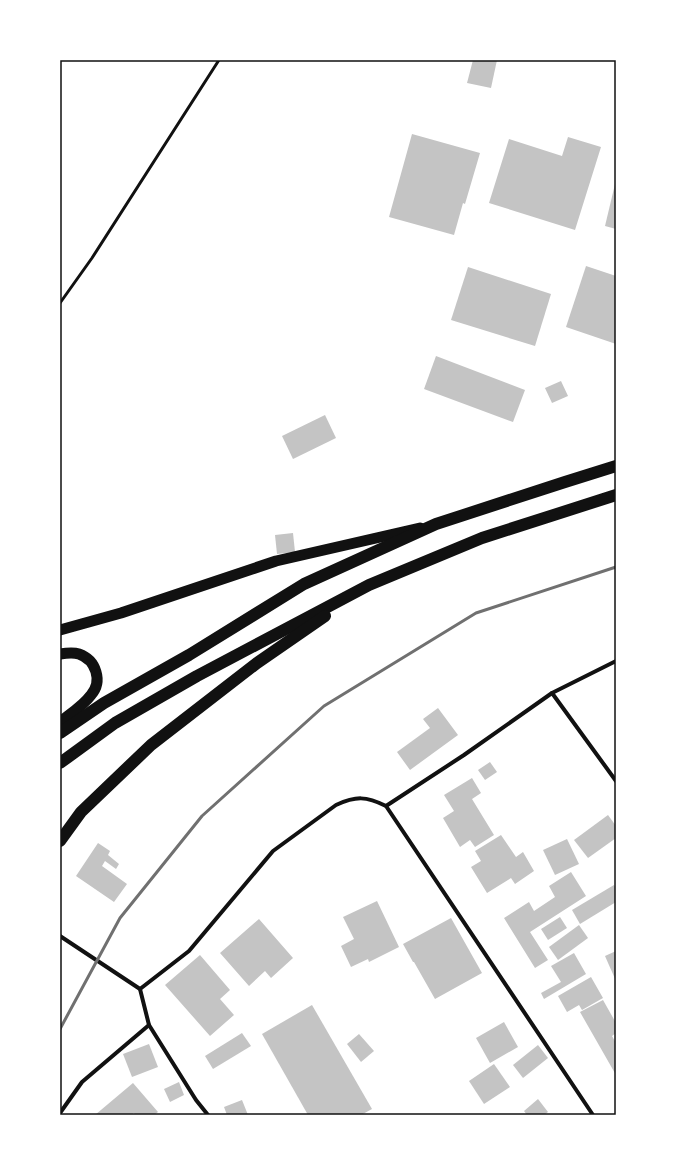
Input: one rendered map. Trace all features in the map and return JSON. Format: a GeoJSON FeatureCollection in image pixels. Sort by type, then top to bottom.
{"type":"FeatureCollection","features":[{"type":"Feature","properties":{"kind":"highway"},"geometry":{"type":"LineString","coordinates":[[60,630],[121,613],[276,562],[436,524],[616,466]]}},
{"type":"Feature","properties":{"kind":"highway"},"geometry":{"type":"LineString","coordinates":[[60,763],[115,723],[197,676],[369,585],[482,538],[616,495]]}},
{"type":"Feature","properties":{"kind":"highway"},"geometry":{"type":"LineString","coordinates":[[60,732],[104,703],[189,655],[304,584],[436,524]]}},
{"type":"Feature","properties":{"kind":"highway"},"geometry":{"type":"LineString","coordinates":[[60,841],[81,812],[152,745],[257,663],[369,585]]}},
{"type":"Feature","properties":{"kind":"highway"},"geometry":{"type":"LineString","coordinates":[[60,654],[75,653],[86,658],[94,666],[97,678],[97,683],[92,694],[60,722]]}},
{"type":"Feature","properties":{"kind":"street"},"geometry":{"type":"LineString","coordinates":[[386,806],[464,755],[552,693],[616,661]]}},
{"type":"Feature","properties":{"kind":"street"},"geometry":{"type":"LineString","coordinates":[[552,693],[616,781]]}},
{"type":"Feature","properties":{"kind":"street"},"geometry":{"type":"LineString","coordinates":[[140,989],[189,951],[273,851],[336,805],[354,799],[365,798],[374,800],[386,806],[593,1115]]}},
{"type":"Feature","properties":{"kind":"street"},"geometry":{"type":"LineString","coordinates":[[60,936],[140,989],[149,1025],[196,1100],[208,1115]]}},
{"type":"Feature","properties":{"kind":"street"},"geometry":{"type":"LineString","coordinates":[[60,1113],[82,1082],[149,1025]]}},
{"type":"Feature","properties":{"kind":"lane"},"geometry":{"type":"LineString","coordinates":[[60,303],[92,258],[219,60]]}},
{"type":"Feature","properties":{"kind":"building"},"geometry":{"type":"Polygon","coordinates":[[[473,60],[497,60],[491,88],[467,83],[473,60]]]}},
{"type":"Feature","properties":{"kind":"building"},"geometry":{"type":"Polygon","coordinates":[[[412,134],[480,153],[454,235],[389,217],[412,134]]]}},
{"type":"Feature","properties":{"kind":"building"},"geometry":{"type":"Polygon","coordinates":[[[568,137],[601,147],[575,230],[489,203],[509,139],[562,156],[568,137]]]}},
{"type":"Feature","properties":{"kind":"building"},"geometry":{"type":"Polygon","coordinates":[[[616,184],[616,229],[605,226],[616,184]]]}},
{"type":"Feature","properties":{"kind":"building"},"geometry":{"type":"Polygon","coordinates":[[[586,266],[616,276],[616,344],[566,327],[586,266]]]}},
{"type":"Feature","properties":{"kind":"building"},"geometry":{"type":"Polygon","coordinates":[[[468,267],[551,294],[535,346],[451,320],[468,267]]]}},
{"type":"Feature","properties":{"kind":"building"},"geometry":{"type":"Polygon","coordinates":[[[436,356],[525,390],[513,422],[424,389],[436,356]]]}},
{"type":"Feature","properties":{"kind":"building"},"geometry":{"type":"Polygon","coordinates":[[[561,381],[568,396],[552,403],[545,388],[561,381]]]}},
{"type":"Feature","properties":{"kind":"building"},"geometry":{"type":"Polygon","coordinates":[[[325,415],[336,438],[293,459],[282,436],[325,415]]]}},
{"type":"Feature","properties":{"kind":"building"},"geometry":{"type":"Polygon","coordinates":[[[293,533],[295,552],[277,554],[275,535],[293,533]]]}},
{"type":"Feature","properties":{"kind":"building"},"geometry":{"type":"Polygon","coordinates":[[[438,708],[458,735],[410,770],[397,752],[430,728],[423,719],[438,708]]]}},
{"type":"Feature","properties":{"kind":"building"},"geometry":{"type":"Polygon","coordinates":[[[490,762],[497,772],[485,780],[478,770],[490,762]]]}},
{"type":"Feature","properties":{"kind":"building"},"geometry":{"type":"Polygon","coordinates":[[[472,778],[481,793],[472,799],[494,835],[475,847],[470,840],[460,847],[443,818],[454,811],[444,795],[472,778]]]}},
{"type":"Feature","properties":{"kind":"building"},"geometry":{"type":"Polygon","coordinates":[[[608,815],[616,826],[616,838],[588,858],[574,840],[608,815]]]}},
{"type":"Feature","properties":{"kind":"building"},"geometry":{"type":"Polygon","coordinates":[[[501,835],[516,857],[523,852],[534,871],[515,884],[511,878],[487,893],[471,867],[481,861],[475,851],[501,835]]]}},
{"type":"Feature","properties":{"kind":"building"},"geometry":{"type":"Polygon","coordinates":[[[567,839],[579,864],[555,875],[543,850],[567,839]]]}},
{"type":"Feature","properties":{"kind":"building"},"geometry":{"type":"Polygon","coordinates":[[[98,843],[110,851],[108,855],[119,864],[116,869],[105,861],[102,866],[127,884],[114,902],[76,876],[98,843]]]}},
{"type":"Feature","properties":{"kind":"building"},"geometry":{"type":"Polygon","coordinates":[[[571,872],[586,896],[530,932],[548,960],[535,968],[504,918],[529,902],[534,911],[555,897],[549,886],[571,872]]]}},
{"type":"Feature","properties":{"kind":"building"},"geometry":{"type":"Polygon","coordinates":[[[614,885],[616,888],[616,902],[580,924],[572,910],[614,885]]]}},
{"type":"Feature","properties":{"kind":"building"},"geometry":{"type":"Polygon","coordinates":[[[377,901],[399,947],[369,962],[368,959],[351,967],[341,946],[354,939],[343,917],[377,901]]]}},
{"type":"Feature","properties":{"kind":"building"},"geometry":{"type":"Polygon","coordinates":[[[560,917],[567,928],[548,940],[541,929],[560,917]]]}},
{"type":"Feature","properties":{"kind":"building"},"geometry":{"type":"Polygon","coordinates":[[[451,918],[482,973],[435,999],[403,944],[451,918]]]}},
{"type":"Feature","properties":{"kind":"building"},"geometry":{"type":"Polygon","coordinates":[[[259,919],[293,958],[271,978],[265,971],[249,986],[220,953],[259,919]]]}},
{"type":"Feature","properties":{"kind":"building"},"geometry":{"type":"Polygon","coordinates":[[[579,925],[588,938],[558,960],[549,947],[579,925]]]}},
{"type":"Feature","properties":{"kind":"building"},"geometry":{"type":"Polygon","coordinates":[[[616,951],[616,981],[605,956],[616,951]]]}},
{"type":"Feature","properties":{"kind":"building"},"geometry":{"type":"Polygon","coordinates":[[[574,953],[586,974],[544,999],[541,993],[561,982],[551,966],[574,953]]]}},
{"type":"Feature","properties":{"kind":"building"},"geometry":{"type":"Polygon","coordinates":[[[200,955],[230,990],[220,999],[234,1015],[210,1036],[165,985],[200,955]]]}},
{"type":"Feature","properties":{"kind":"building"},"geometry":{"type":"Polygon","coordinates":[[[591,977],[603,998],[582,1010],[579,1005],[567,1012],[558,996],[591,977]]]}},
{"type":"Feature","properties":{"kind":"building"},"geometry":{"type":"Polygon","coordinates":[[[603,1000],[616,1023],[616,1033],[612,1036],[616,1043],[616,1075],[580,1012],[603,1000]]]}},
{"type":"Feature","properties":{"kind":"building"},"geometry":{"type":"Polygon","coordinates":[[[312,1005],[372,1109],[361,1115],[308,1115],[262,1034],[312,1005]]]}},
{"type":"Feature","properties":{"kind":"building"},"geometry":{"type":"Polygon","coordinates":[[[504,1022],[518,1047],[490,1063],[476,1038],[504,1022]]]}},
{"type":"Feature","properties":{"kind":"building"},"geometry":{"type":"Polygon","coordinates":[[[242,1033],[251,1046],[213,1069],[205,1056],[242,1033]]]}},
{"type":"Feature","properties":{"kind":"building"},"geometry":{"type":"Polygon","coordinates":[[[359,1034],[374,1051],[361,1062],[347,1044],[359,1034]]]}},
{"type":"Feature","properties":{"kind":"building"},"geometry":{"type":"Polygon","coordinates":[[[149,1044],[158,1067],[132,1077],[123,1054],[149,1044]]]}},
{"type":"Feature","properties":{"kind":"building"},"geometry":{"type":"Polygon","coordinates":[[[538,1045],[548,1058],[523,1078],[513,1065],[538,1045]]]}},
{"type":"Feature","properties":{"kind":"building"},"geometry":{"type":"Polygon","coordinates":[[[494,1064],[510,1087],[484,1104],[469,1081],[494,1064]]]}},
{"type":"Feature","properties":{"kind":"building"},"geometry":{"type":"Polygon","coordinates":[[[179,1082],[184,1095],[170,1102],[164,1089],[179,1082]]]}},
{"type":"Feature","properties":{"kind":"building"},"geometry":{"type":"Polygon","coordinates":[[[133,1083],[158,1112],[154,1115],[135,1115],[134,1113],[131,1115],[95,1115],[133,1083]]]}},
{"type":"Feature","properties":{"kind":"building"},"geometry":{"type":"Polygon","coordinates":[[[538,1099],[548,1112],[544,1115],[527,1115],[524,1111],[538,1099]]]}},
{"type":"Feature","properties":{"kind":"building"},"geometry":{"type":"Polygon","coordinates":[[[242,1100],[248,1115],[227,1115],[224,1107],[242,1100]]]}},
{"type":"Feature","properties":{"kind":"railway"},"geometry":{"type":"LineString","coordinates":[[60,1029],[120,918],[202,816],[324,706],[476,613],[616,567]]}}]}
